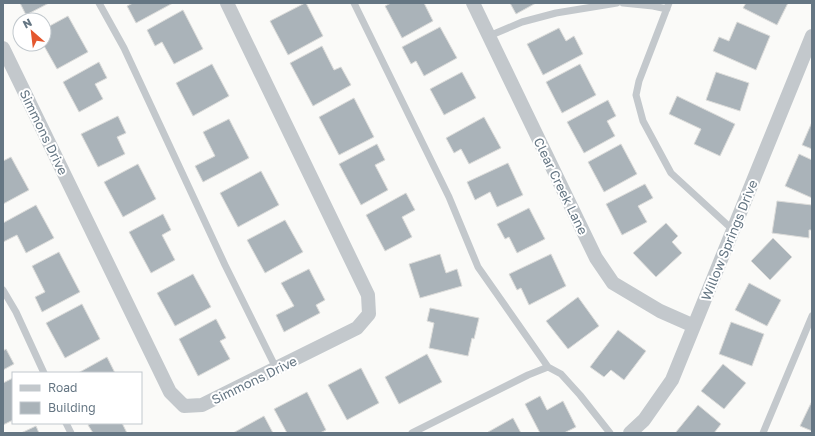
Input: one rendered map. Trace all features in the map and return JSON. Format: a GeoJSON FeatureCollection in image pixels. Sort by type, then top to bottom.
{"type":"FeatureCollection","features":[{"type":"Feature","properties":{"kind":"street","name":"Simmons Drive"},"geometry":{"type":"LineString","coordinates":[[3,48],[170,392],[184,406],[202,405],[357,328],[369,314],[368,295],[226,3]]}},
{"type":"Feature","properties":{"kind":"street","name":"Clear Creek Lane"},"geometry":{"type":"LineString","coordinates":[[474,3],[524,111],[596,258],[613,283],[660,312],[694,326]]}},
{"type":"Feature","properties":{"kind":"street","name":"Willow Springs Drive"},"geometry":{"type":"LineString","coordinates":[[630,433],[644,420],[672,380],[812,36]]}},
{"type":"Feature","properties":{"kind":"lane"},"geometry":{"type":"LineString","coordinates":[[99,3],[124,48],[225,265],[276,368]]}},
{"type":"Feature","properties":{"kind":"lane"},"geometry":{"type":"LineString","coordinates":[[354,3],[450,197],[478,267],[548,367],[560,374],[580,395],[610,433]]}},
{"type":"Feature","properties":{"kind":"lane"},"geometry":{"type":"LineString","coordinates":[[489,36],[522,22],[556,13],[616,3]]}},
{"type":"Feature","properties":{"kind":"lane"},"geometry":{"type":"LineString","coordinates":[[623,3],[668,6],[639,81],[636,95],[643,121],[671,173],[733,230]]}},
{"type":"Feature","properties":{"kind":"lane"},"geometry":{"type":"LineString","coordinates":[[3,290],[16,312],[44,372]]}},
{"type":"Feature","properties":{"kind":"lane"},"geometry":{"type":"LineString","coordinates":[[763,433],[812,316]]}},
{"type":"Feature","properties":{"kind":"lane"},"geometry":{"type":"LineString","coordinates":[[412,433],[528,375],[548,367]]}},
{"type":"Feature","properties":{"kind":"lane"},"geometry":{"type":"LineString","coordinates":[[66,424],[71,433]]}},
{"type":"Feature","properties":{"kind":"building"},"geometry":{"type":"Polygon","coordinates":[[[20,3],[49,3],[32,12],[24,12],[20,3]]]}},
{"type":"Feature","properties":{"kind":"building"},"geometry":{"type":"Polygon","coordinates":[[[133,3],[173,3],[136,23],[127,6],[133,3]]]}},
{"type":"Feature","properties":{"kind":"building"},"geometry":{"type":"Polygon","coordinates":[[[305,3],[323,36],[288,55],[270,21],[305,3]]]}},
{"type":"Feature","properties":{"kind":"building"},"geometry":{"type":"Polygon","coordinates":[[[391,3],[424,3],[433,21],[402,38],[385,6],[391,3]]]}},
{"type":"Feature","properties":{"kind":"building"},"geometry":{"type":"Polygon","coordinates":[[[510,3],[536,3],[516,14],[510,3]]]}},
{"type":"Feature","properties":{"kind":"building"},"geometry":{"type":"Polygon","coordinates":[[[746,3],[788,3],[777,25],[743,8],[746,3]]]}},
{"type":"Feature","properties":{"kind":"building"},"geometry":{"type":"Polygon","coordinates":[[[183,10],[203,49],[174,64],[162,42],[155,46],[147,30],[183,10]]]}},
{"type":"Feature","properties":{"kind":"building"},"geometry":{"type":"Polygon","coordinates":[[[68,16],[88,52],[57,69],[47,52],[52,52],[52,25],[68,16]]]}},
{"type":"Feature","properties":{"kind":"building"},"geometry":{"type":"Polygon","coordinates":[[[737,22],[770,36],[756,70],[713,51],[719,37],[729,41],[737,22]]]}},
{"type":"Feature","properties":{"kind":"building"},"geometry":{"type":"Polygon","coordinates":[[[440,27],[457,58],[424,76],[416,61],[411,64],[402,47],[440,27]]]}},
{"type":"Feature","properties":{"kind":"building"},"geometry":{"type":"Polygon","coordinates":[[[559,28],[566,41],[574,36],[583,54],[543,75],[527,44],[559,28]]]}},
{"type":"Feature","properties":{"kind":"building"},"geometry":{"type":"Polygon","coordinates":[[[322,46],[334,70],[341,67],[351,85],[313,106],[290,63],[322,46]]]}},
{"type":"Feature","properties":{"kind":"building"},"geometry":{"type":"Polygon","coordinates":[[[99,62],[107,78],[95,84],[103,99],[79,112],[63,82],[99,62]]]}},
{"type":"Feature","properties":{"kind":"building"},"geometry":{"type":"Polygon","coordinates":[[[212,64],[229,96],[193,116],[176,83],[212,64]]]}},
{"type":"Feature","properties":{"kind":"building"},"geometry":{"type":"Polygon","coordinates":[[[580,64],[596,95],[562,113],[546,82],[580,64]]]}},
{"type":"Feature","properties":{"kind":"building"},"geometry":{"type":"Polygon","coordinates":[[[462,72],[476,98],[444,115],[430,89],[462,72]]]}},
{"type":"Feature","properties":{"kind":"building"},"geometry":{"type":"Polygon","coordinates":[[[716,72],[749,83],[740,111],[706,100],[716,72]]]}},
{"type":"Feature","properties":{"kind":"building"},"geometry":{"type":"Polygon","coordinates":[[[677,96],[735,124],[720,156],[694,144],[701,129],[669,114],[677,96]]]}},
{"type":"Feature","properties":{"kind":"building"},"geometry":{"type":"Polygon","coordinates":[[[354,98],[374,137],[339,155],[319,117],[354,98]]]}},
{"type":"Feature","properties":{"kind":"building"},"geometry":{"type":"Polygon","coordinates":[[[608,100],[616,116],[607,121],[615,136],[584,153],[567,122],[608,100]]]}},
{"type":"Feature","properties":{"kind":"building"},"geometry":{"type":"Polygon","coordinates":[[[118,116],[126,133],[117,137],[125,154],[98,167],[81,134],[118,116]]]}},
{"type":"Feature","properties":{"kind":"building"},"geometry":{"type":"Polygon","coordinates":[[[484,117],[501,148],[469,164],[461,149],[454,153],[446,138],[484,117]]]}},
{"type":"Feature","properties":{"kind":"building"},"geometry":{"type":"Polygon","coordinates":[[[229,119],[249,158],[203,182],[195,166],[215,156],[203,132],[229,119]]]}},
{"type":"Feature","properties":{"kind":"building"},"geometry":{"type":"Polygon","coordinates":[[[812,122],[812,149],[802,145],[812,122]]]}},
{"type":"Feature","properties":{"kind":"building"},"geometry":{"type":"Polygon","coordinates":[[[377,144],[385,160],[375,165],[388,190],[361,205],[339,164],[377,144]]]}},
{"type":"Feature","properties":{"kind":"building"},"geometry":{"type":"Polygon","coordinates":[[[621,144],[637,174],[604,192],[588,162],[621,144]]]}},
{"type":"Feature","properties":{"kind":"building"},"geometry":{"type":"Polygon","coordinates":[[[799,154],[812,160],[812,198],[785,186],[799,154]]]}},
{"type":"Feature","properties":{"kind":"building"},"geometry":{"type":"Polygon","coordinates":[[[11,157],[29,190],[3,204],[3,161],[11,157]]]}},
{"type":"Feature","properties":{"kind":"building"},"geometry":{"type":"Polygon","coordinates":[[[508,163],[523,195],[497,207],[490,192],[475,200],[467,182],[508,163]]]}},
{"type":"Feature","properties":{"kind":"building"},"geometry":{"type":"Polygon","coordinates":[[[138,164],[156,199],[123,217],[104,182],[138,164]]]}},
{"type":"Feature","properties":{"kind":"building"},"geometry":{"type":"Polygon","coordinates":[[[261,171],[279,205],[238,227],[220,193],[261,171]]]}},
{"type":"Feature","properties":{"kind":"building"},"geometry":{"type":"Polygon","coordinates":[[[645,184],[653,198],[638,206],[647,222],[622,235],[606,204],[645,184]]]}},
{"type":"Feature","properties":{"kind":"building"},"geometry":{"type":"Polygon","coordinates":[[[406,193],[415,210],[402,217],[412,237],[385,251],[366,215],[406,193]]]}},
{"type":"Feature","properties":{"kind":"building"},"geometry":{"type":"Polygon","coordinates":[[[777,201],[812,205],[812,230],[809,230],[809,238],[772,233],[777,201]]]}},
{"type":"Feature","properties":{"kind":"building"},"geometry":{"type":"Polygon","coordinates":[[[36,205],[54,238],[26,253],[17,235],[3,242],[3,223],[36,205]]]}},
{"type":"Feature","properties":{"kind":"building"},"geometry":{"type":"Polygon","coordinates":[[[529,208],[545,239],[517,253],[509,237],[505,239],[497,224],[529,208]]]}},
{"type":"Feature","properties":{"kind":"building"},"geometry":{"type":"Polygon","coordinates":[[[163,214],[171,230],[162,235],[175,260],[151,273],[129,232],[163,214]]]}},
{"type":"Feature","properties":{"kind":"building"},"geometry":{"type":"Polygon","coordinates":[[[285,220],[303,252],[265,273],[247,240],[285,220]]]}},
{"type":"Feature","properties":{"kind":"building"},"geometry":{"type":"Polygon","coordinates":[[[666,223],[678,236],[672,242],[682,253],[656,277],[633,253],[666,223]]]}},
{"type":"Feature","properties":{"kind":"building"},"geometry":{"type":"Polygon","coordinates":[[[773,238],[792,257],[770,280],[751,261],[773,238]]]}},
{"type":"Feature","properties":{"kind":"building"},"geometry":{"type":"Polygon","coordinates":[[[59,252],[80,292],[42,312],[35,297],[45,292],[32,266],[59,252]]]}},
{"type":"Feature","properties":{"kind":"building"},"geometry":{"type":"Polygon","coordinates":[[[440,254],[446,273],[457,269],[462,286],[420,298],[409,264],[440,254]]]}},
{"type":"Feature","properties":{"kind":"building"},"geometry":{"type":"Polygon","coordinates":[[[551,254],[566,286],[529,305],[521,288],[517,290],[509,274],[551,254]]]}},
{"type":"Feature","properties":{"kind":"building"},"geometry":{"type":"Polygon","coordinates":[[[309,269],[325,300],[316,305],[320,313],[284,332],[276,315],[294,306],[281,283],[309,269]]]}},
{"type":"Feature","properties":{"kind":"building"},"geometry":{"type":"Polygon","coordinates":[[[193,274],[211,307],[175,326],[157,293],[193,274]]]}},
{"type":"Feature","properties":{"kind":"building"},"geometry":{"type":"Polygon","coordinates":[[[749,283],[781,300],[767,326],[735,310],[749,283]]]}},
{"type":"Feature","properties":{"kind":"building"},"geometry":{"type":"Polygon","coordinates":[[[578,297],[599,326],[568,349],[546,321],[578,297]]]}},
{"type":"Feature","properties":{"kind":"building"},"geometry":{"type":"Polygon","coordinates":[[[82,304],[100,339],[65,358],[46,323],[82,304]]]}},
{"type":"Feature","properties":{"kind":"building"},"geometry":{"type":"Polygon","coordinates":[[[430,308],[479,318],[468,356],[429,348],[434,323],[427,321],[430,308]]]}},
{"type":"Feature","properties":{"kind":"building"},"geometry":{"type":"Polygon","coordinates":[[[216,319],[226,338],[220,341],[230,359],[198,376],[179,339],[216,319]]]}},
{"type":"Feature","properties":{"kind":"building"},"geometry":{"type":"Polygon","coordinates":[[[731,322],[764,334],[752,366],[719,354],[731,322]]]}},
{"type":"Feature","properties":{"kind":"building"},"geometry":{"type":"Polygon","coordinates":[[[618,330],[646,351],[624,380],[611,370],[604,377],[590,367],[618,330]]]}},
{"type":"Feature","properties":{"kind":"building"},"geometry":{"type":"Polygon","coordinates":[[[6,349],[14,364],[3,370],[3,351],[6,349]]]}},
{"type":"Feature","properties":{"kind":"building"},"geometry":{"type":"Polygon","coordinates":[[[427,354],[442,382],[399,404],[385,377],[427,354]]]}},
{"type":"Feature","properties":{"kind":"building"},"geometry":{"type":"Polygon","coordinates":[[[107,357],[114,372],[80,372],[107,357]]]}},
{"type":"Feature","properties":{"kind":"building"},"geometry":{"type":"Polygon","coordinates":[[[723,364],[746,383],[724,409],[701,391],[723,364]]]}},
{"type":"Feature","properties":{"kind":"building"},"geometry":{"type":"Polygon","coordinates":[[[361,368],[379,403],[347,420],[328,385],[361,368]]]}},
{"type":"Feature","properties":{"kind":"building"},"geometry":{"type":"Polygon","coordinates":[[[12,378],[12,420],[3,425],[3,383],[12,378]]]}},
{"type":"Feature","properties":{"kind":"building"},"geometry":{"type":"Polygon","coordinates":[[[307,392],[326,430],[320,433],[287,433],[274,409],[307,392]]]}},
{"type":"Feature","properties":{"kind":"building"},"geometry":{"type":"Polygon","coordinates":[[[540,396],[547,410],[563,401],[576,427],[564,433],[540,433],[525,404],[540,396]]]}},
{"type":"Feature","properties":{"kind":"building"},"geometry":{"type":"Polygon","coordinates":[[[812,401],[812,431],[800,426],[812,401]]]}},
{"type":"Feature","properties":{"kind":"building"},"geometry":{"type":"Polygon","coordinates":[[[698,405],[721,424],[714,433],[677,433],[676,432],[698,405]]]}},
{"type":"Feature","properties":{"kind":"building"},"geometry":{"type":"Polygon","coordinates":[[[264,416],[273,433],[233,433],[264,416]]]}},
{"type":"Feature","properties":{"kind":"building"},"geometry":{"type":"Polygon","coordinates":[[[513,418],[521,433],[488,433],[488,432],[513,418]]]}},
{"type":"Feature","properties":{"kind":"building"},"geometry":{"type":"Polygon","coordinates":[[[122,424],[127,433],[93,433],[88,425],[122,424]]]}},
{"type":"Feature","properties":{"kind":"building"},"geometry":{"type":"Polygon","coordinates":[[[36,426],[39,433],[21,433],[36,426]]]}}]}
